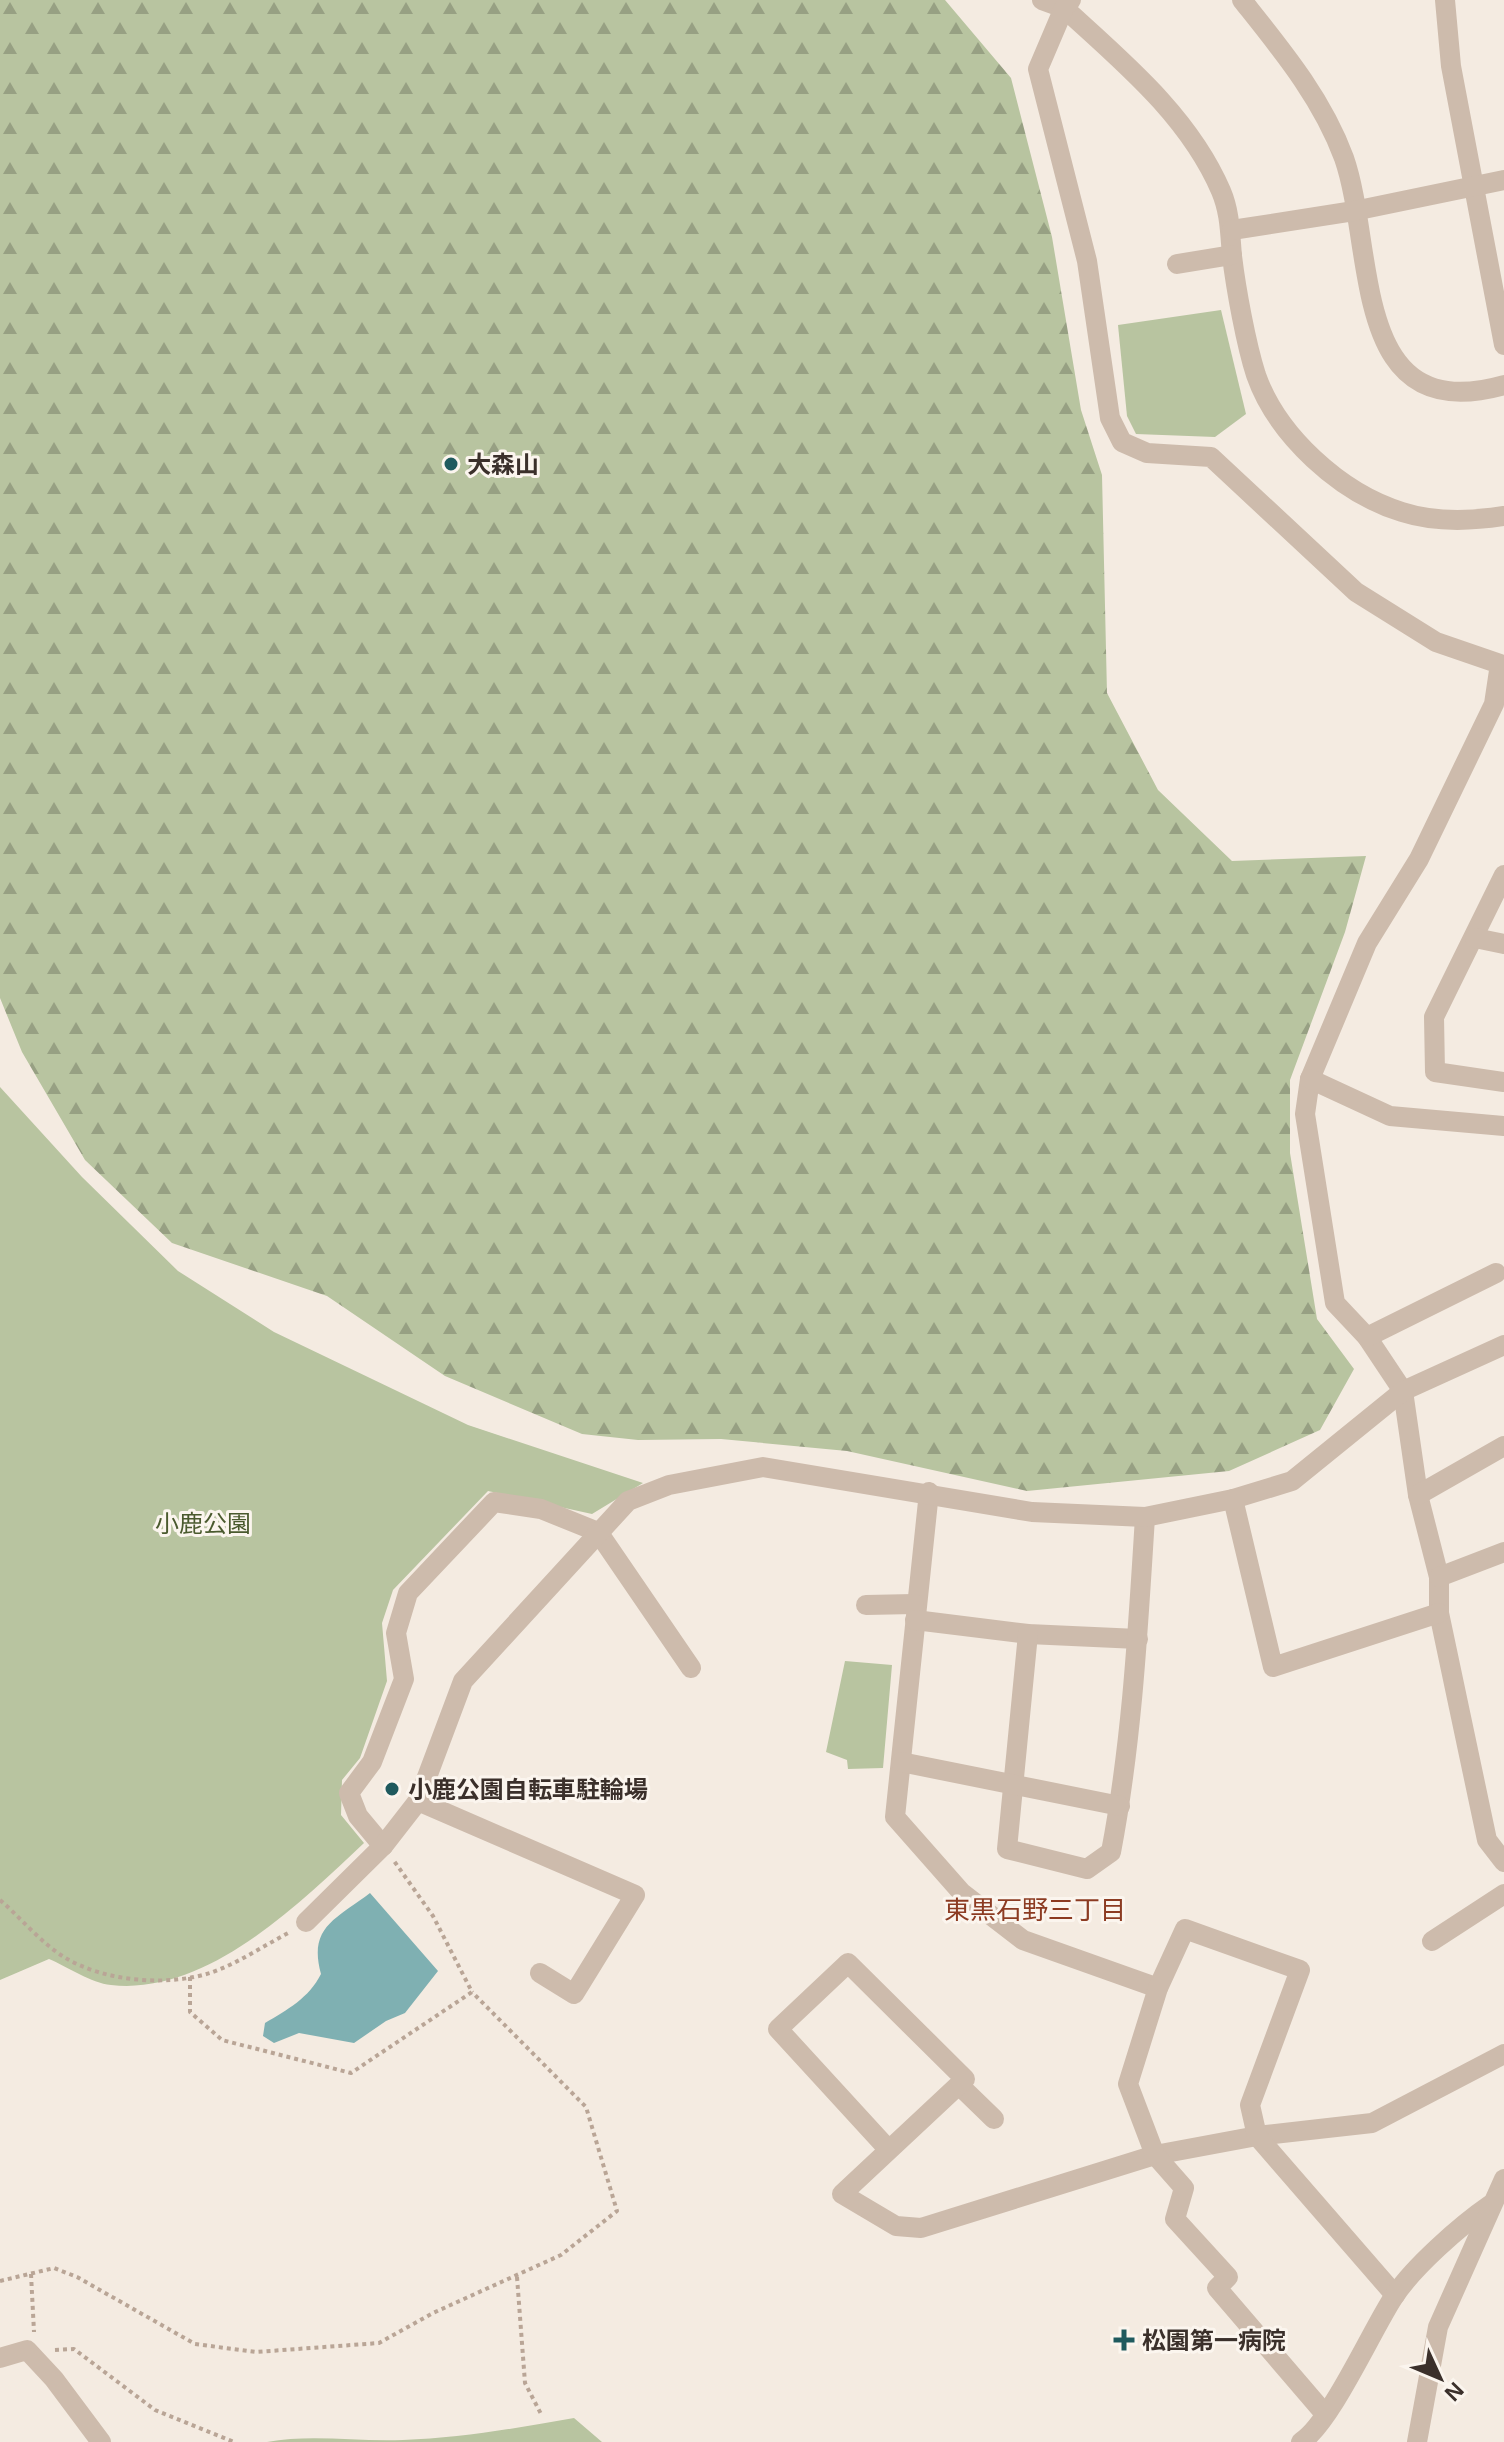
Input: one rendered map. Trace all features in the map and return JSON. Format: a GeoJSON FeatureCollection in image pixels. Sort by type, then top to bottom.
{"type":"FeatureCollection","features":[{"type":"Feature","properties":{"kind":"street"},"geometry":{"type":"LineString","coordinates":[[1042,0],[1067,4],[1180,122],[1221,190],[1232,230],[1232,255],[1256,374],[1277,419],[1317,460],[1357,492],[1402,513],[1478,520],[1504,516]]}},
{"type":"Feature","properties":{"kind":"street"},"geometry":{"type":"LineString","coordinates":[[1242,0],[1282,47],[1317,101],[1344,160],[1373,303],[1387,350],[1404,372],[1423,385],[1477,393],[1504,385]]}},
{"type":"Feature","properties":{"kind":"street"},"geometry":{"type":"LineString","coordinates":[[1445,0],[1451,66],[1504,345]]}},
{"type":"Feature","properties":{"kind":"street"},"geometry":{"type":"LineString","coordinates":[[1067,4],[1038,69],[1087,261],[1110,418],[1122,442],[1147,453],[1211,457],[1356,592],[1436,642],[1500,664],[1494,704],[1419,859],[1367,943],[1310,1079],[1305,1114],[1335,1303],[1367,1337],[1403,1391],[1418,1495],[1439,1577],[1439,1613],[1487,1840],[1504,1862]]}},
{"type":"Feature","properties":{"kind":"street"},"geometry":{"type":"LineString","coordinates":[[1232,230],[1354,211],[1504,180]]}},
{"type":"Feature","properties":{"kind":"street"},"geometry":{"type":"LineString","coordinates":[[1177,264],[1232,255]]}},
{"type":"Feature","properties":{"kind":"street"},"geometry":{"type":"LineString","coordinates":[[1504,875],[1434,1017],[1435,1072],[1504,1082]]}},
{"type":"Feature","properties":{"kind":"street"},"geometry":{"type":"LineString","coordinates":[[1475,938],[1504,944]]}},
{"type":"Feature","properties":{"kind":"street"},"geometry":{"type":"LineString","coordinates":[[1310,1079],[1390,1116],[1504,1126]]}},
{"type":"Feature","properties":{"kind":"street"},"geometry":{"type":"LineString","coordinates":[[1367,1337],[1496,1273]]}},
{"type":"Feature","properties":{"kind":"street"},"geometry":{"type":"LineString","coordinates":[[306,1922],[383,1846],[418,1801],[463,1681],[628,1501],[669,1485],[763,1467],[929,1492],[1032,1512],[1145,1517],[1233,1499],[1292,1481],[1403,1391],[1504,1345]]}},
{"type":"Feature","properties":{"kind":"street"},"geometry":{"type":"LineString","coordinates":[[1418,1495],[1504,1446]]}},
{"type":"Feature","properties":{"kind":"street"},"geometry":{"type":"LineString","coordinates":[[929,1492],[895,1817],[962,1893],[1023,1940],[1158,1988]]}},
{"type":"Feature","properties":{"kind":"street"},"geometry":{"type":"LineString","coordinates":[[1233,1499],[1273,1667],[1439,1613]]}},
{"type":"Feature","properties":{"kind":"street"},"geometry":{"type":"LineString","coordinates":[[383,1846],[358,1816],[349,1793],[372,1762],[404,1679],[396,1633],[408,1593],[494,1502],[541,1509],[598,1532],[691,1668]]}},
{"type":"Feature","properties":{"kind":"street"},"geometry":{"type":"LineString","coordinates":[[1028,1634],[1007,1849],[1087,1869],[1111,1852],[1120,1806],[1138,1639],[1145,1517]]}},
{"type":"Feature","properties":{"kind":"street"},"geometry":{"type":"LineString","coordinates":[[1439,1577],[1504,1552]]}},
{"type":"Feature","properties":{"kind":"street"},"geometry":{"type":"LineString","coordinates":[[866,1605],[1028,1634],[1138,1639]]}},
{"type":"Feature","properties":{"kind":"street"},"geometry":{"type":"LineString","coordinates":[[901,1762],[1120,1806]]}},
{"type":"Feature","properties":{"kind":"street"},"geometry":{"type":"LineString","coordinates":[[418,1801],[635,1895],[574,1994],[540,1973]]}},
{"type":"Feature","properties":{"kind":"street"},"geometry":{"type":"LineString","coordinates":[[1432,1941],[1504,1894]]}},
{"type":"Feature","properties":{"kind":"street"},"geometry":{"type":"LineString","coordinates":[[1325,2414],[1217,2288],[1228,2277],[1175,2219],[1184,2188],[1155,2155],[1128,2084],[1158,1988],[1185,1929],[1300,1970],[1250,2105],[1257,2136],[1395,2295]]}},
{"type":"Feature","properties":{"kind":"street"},"geometry":{"type":"LineString","coordinates":[[888,2149],[778,2029],[848,1963],[965,2079],[842,2194],[896,2226],[921,2228],[1155,2155],[1257,2136],[1372,2123],[1504,2054]]}},
{"type":"Feature","properties":{"kind":"street"},"geometry":{"type":"LineString","coordinates":[[960,2086],[994,2119]]}},
{"type":"Feature","properties":{"kind":"street"},"geometry":{"type":"LineString","coordinates":[[1417,2442],[1438,2327],[1504,2179]]}},
{"type":"Feature","properties":{"kind":"street"},"geometry":{"type":"LineString","coordinates":[[1301,2442],[1325,2414],[1395,2295],[1465,2223],[1490,2205]]}},
{"type":"Feature","properties":{"kind":"street"},"geometry":{"type":"LineString","coordinates":[[0,2358],[27,2350],[54,2379],[101,2442]]}},
{"type":"Feature","properties":{"kind":"path"},"geometry":{"type":"LineString","coordinates":[[0,2281],[54,2268],[77,2277],[195,2344],[256,2352],[379,2343],[433,2313],[561,2255],[617,2211],[586,2107],[472,1992],[433,1916],[383,1846]]}},
{"type":"Feature","properties":{"kind":"path"},"geometry":{"type":"LineString","coordinates":[[0,1900],[44,1942],[87,1970],[148,1979],[190,1977],[232,1964],[306,1922]]}},
{"type":"Feature","properties":{"kind":"path"},"geometry":{"type":"LineString","coordinates":[[190,1977],[190,2012],[222,2040],[351,2073],[472,1992]]}},
{"type":"Feature","properties":{"kind":"path"},"geometry":{"type":"LineString","coordinates":[[31,2274],[35,2333],[27,2350],[74,2349],[155,2410],[234,2442]]}},
{"type":"Feature","properties":{"kind":"path"},"geometry":{"type":"LineString","coordinates":[[517,2277],[525,2383],[541,2414]]}},
{"type":"Feature","properties":{"kind":"green space"},"geometry":{"type":"Polygon","coordinates":[[[0,0],[945,0],[1011,78],[1052,237],[1081,410],[1102,475],[1107,693],[1158,790],[1232,861],[1366,856],[1345,932],[1290,1080],[1290,1153],[1317,1319],[1354,1369],[1320,1430],[1229,1471],[1027,1491],[847,1451],[721,1439],[638,1440],[582,1434],[445,1376],[327,1296],[172,1243],[85,1160],[22,1052],[0,998],[0,0]]]}},
{"type":"Feature","properties":{"kind":"green space"},"geometry":{"type":"Polygon","coordinates":[[[1221,310],[1246,414],[1215,437],[1136,434],[1127,416],[1118,325],[1221,310]]]}},
{"type":"Feature","properties":{"kind":"green space","name":"小鹿公園"},"geometry":{"type":"Polygon","coordinates":[[[0,1087],[82,1177],[178,1271],[274,1332],[468,1425],[643,1483],[592,1514],[488,1491],[393,1590],[382,1623],[387,1681],[360,1758],[342,1780],[341,1815],[364,1843],[311,1892],[250,1941],[182,1976],[147,1985],[103,1984],[49,1959],[0,1980],[0,1087]]]}},
{"type":"Feature","properties":{"kind":"green space"},"geometry":{"type":"Polygon","coordinates":[[[845,1661],[892,1665],[883,1768],[848,1769],[847,1760],[826,1752],[845,1661]]]}},
{"type":"Feature","properties":{"kind":"green space"},"geometry":{"type":"Polygon","coordinates":[[[574,2418],[602,2442],[267,2442],[425,2439],[574,2418]]]}},
{"type":"Feature","properties":{"kind":"water"},"geometry":{"type":"Polygon","coordinates":[[[370,1893],[438,1971],[405,2013],[386,2021],[354,2043],[299,2033],[274,2043],[263,2036],[265,2023],[297,2003],[321,1974],[318,1945],[328,1926],[370,1893]]]}},
{"type":"Feature","properties":{"kind":"place","name":"大森山"},"geometry":{"type":"Point","coordinates":[451,464]}},
{"type":"Feature","properties":{"kind":"place","name":"小鹿公園自転車駐輪場"},"geometry":{"type":"Point","coordinates":[392,1789]}},
{"type":"Feature","properties":{"kind":"place","name":"松園第一病院"},"geometry":{"type":"Point","coordinates":[1124,2340]}},
{"type":"Feature","properties":{"kind":"district","name":"東黒石野三丁目"},"geometry":{"type":"Point","coordinates":[1035,1910]}}]}
